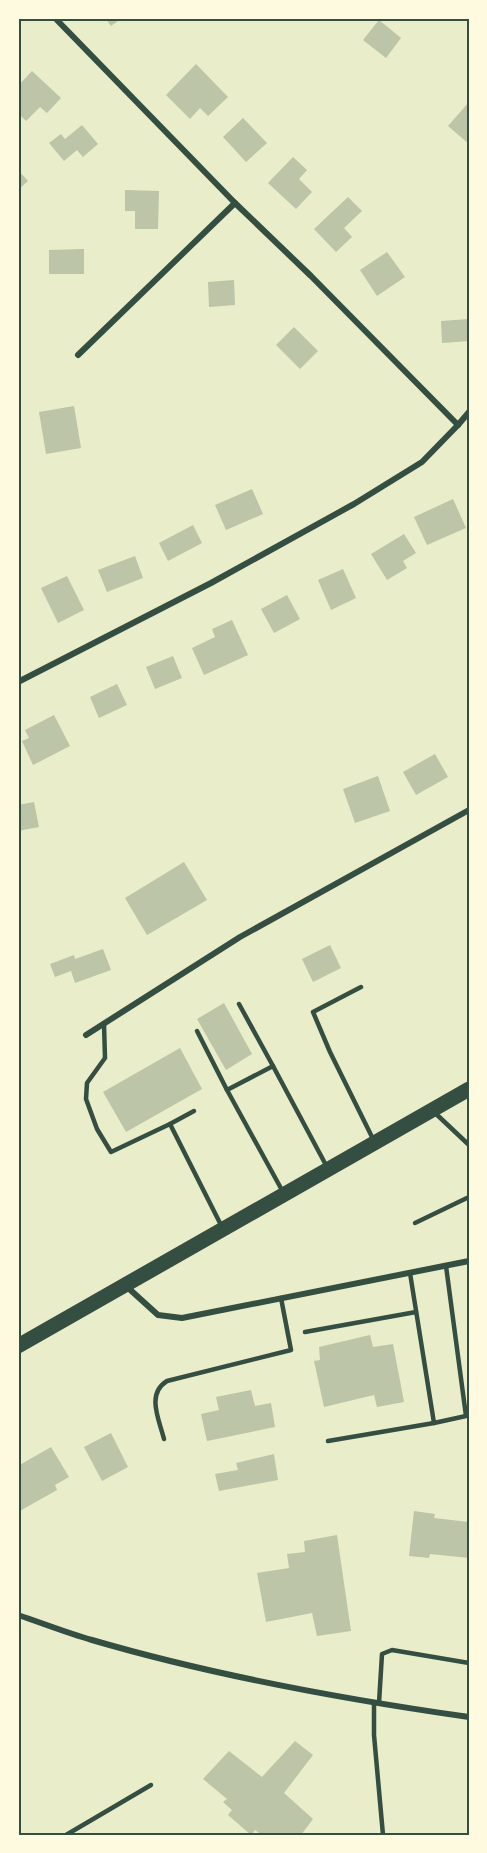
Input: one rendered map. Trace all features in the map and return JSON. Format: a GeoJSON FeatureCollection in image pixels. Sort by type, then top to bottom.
{"type":"FeatureCollection","features":[{"type":"Feature","properties":{"kind":"main road"},"geometry":{"type":"LineString","coordinates":[[18,1346],[469,1089]]}},
{"type":"Feature","properties":{"kind":"street"},"geometry":{"type":"LineString","coordinates":[[55,18],[234,203],[311,276],[459,425]]}},
{"type":"Feature","properties":{"kind":"street"},"geometry":{"type":"LineString","coordinates":[[78,355],[234,203]]}},
{"type":"Feature","properties":{"kind":"street"},"geometry":{"type":"LineString","coordinates":[[18,682],[211,583],[354,504],[422,462],[469,412]]}},
{"type":"Feature","properties":{"kind":"street"},"geometry":{"type":"LineString","coordinates":[[86,1035],[240,937],[469,810]]}},
{"type":"Feature","properties":{"kind":"street"},"geometry":{"type":"LineString","coordinates":[[125,1285],[158,1315],[182,1318],[469,1261]]}},
{"type":"Feature","properties":{"kind":"street"},"geometry":{"type":"LineString","coordinates":[[18,1615],[91,1640],[200,1669],[311,1692],[469,1717]]}},
{"type":"Feature","properties":{"kind":"lane"},"geometry":{"type":"LineString","coordinates":[[361,987],[313,1012],[375,1143]]}},
{"type":"Feature","properties":{"kind":"lane"},"geometry":{"type":"LineString","coordinates":[[239,1004],[328,1170]]}},
{"type":"Feature","properties":{"kind":"lane"},"geometry":{"type":"LineString","coordinates":[[104,1023],[105,1058],[87,1083],[87,1099],[97,1129],[111,1152],[194,1111]]}},
{"type":"Feature","properties":{"kind":"lane"},"geometry":{"type":"LineString","coordinates":[[197,1031],[284,1195]]}},
{"type":"Feature","properties":{"kind":"lane"},"geometry":{"type":"LineString","coordinates":[[227,1090],[273,1066]]}},
{"type":"Feature","properties":{"kind":"lane"},"geometry":{"type":"LineString","coordinates":[[432,1110],[469,1145]]}},
{"type":"Feature","properties":{"kind":"lane"},"geometry":{"type":"LineString","coordinates":[[170,1124],[223,1229]]}},
{"type":"Feature","properties":{"kind":"lane"},"geometry":{"type":"LineString","coordinates":[[415,1223],[469,1197]]}},
{"type":"Feature","properties":{"kind":"lane"},"geometry":{"type":"LineString","coordinates":[[328,1441],[466,1416],[446,1266]]}},
{"type":"Feature","properties":{"kind":"lane"},"geometry":{"type":"LineString","coordinates":[[410,1273],[434,1423]]}},
{"type":"Feature","properties":{"kind":"lane"},"geometry":{"type":"LineString","coordinates":[[164,1439],[156,1407],[155,1393],[160,1385],[167,1381],[291,1350],[281,1298]]}},
{"type":"Feature","properties":{"kind":"lane"},"geometry":{"type":"LineString","coordinates":[[305,1332],[416,1312]]}},
{"type":"Feature","properties":{"kind":"lane"},"geometry":{"type":"LineString","coordinates":[[383,1835],[374,1735],[382,1654],[392,1650],[469,1663]]}},
{"type":"Feature","properties":{"kind":"lane"},"geometry":{"type":"LineString","coordinates":[[66,1835],[151,1785]]}},
{"type":"Feature","properties":{"kind":"building"},"geometry":{"type":"Polygon","coordinates":[[[105,18],[122,18],[111,26],[105,18]]]}},
{"type":"Feature","properties":{"kind":"building"},"geometry":{"type":"Polygon","coordinates":[[[379,20],[401,38],[386,58],[363,40],[379,20]]]}},
{"type":"Feature","properties":{"kind":"building"},"geometry":{"type":"Polygon","coordinates":[[[196,64],[228,97],[208,116],[200,108],[190,119],[166,95],[196,64]]]}},
{"type":"Feature","properties":{"kind":"building"},"geometry":{"type":"Polygon","coordinates":[[[32,71],[61,98],[47,113],[40,107],[26,121],[18,113],[18,86],[32,71]]]}},
{"type":"Feature","properties":{"kind":"building"},"geometry":{"type":"Polygon","coordinates":[[[469,102],[469,144],[448,126],[469,102]]]}},
{"type":"Feature","properties":{"kind":"building"},"geometry":{"type":"Polygon","coordinates":[[[243,118],[267,143],[246,162],[223,137],[243,118]]]}},
{"type":"Feature","properties":{"kind":"building"},"geometry":{"type":"Polygon","coordinates":[[[82,125],[98,144],[83,157],[77,150],[64,161],[49,143],[61,134],[65,139],[82,125]]]}},
{"type":"Feature","properties":{"kind":"building"},"geometry":{"type":"Polygon","coordinates":[[[293,157],[307,170],[299,179],[312,192],[296,209],[268,183],[293,157]]]}},
{"type":"Feature","properties":{"kind":"building"},"geometry":{"type":"Polygon","coordinates":[[[18,170],[28,181],[18,190],[18,170]]]}},
{"type":"Feature","properties":{"kind":"building"},"geometry":{"type":"Polygon","coordinates":[[[125,190],[159,191],[158,229],[135,229],[135,211],[125,211],[125,190]]]}},
{"type":"Feature","properties":{"kind":"building"},"geometry":{"type":"Polygon","coordinates":[[[348,197],[362,211],[344,228],[352,237],[336,252],[314,229],[348,197]]]}},
{"type":"Feature","properties":{"kind":"building"},"geometry":{"type":"Polygon","coordinates":[[[84,249],[84,274],[49,274],[49,250],[84,249]]]}},
{"type":"Feature","properties":{"kind":"building"},"geometry":{"type":"Polygon","coordinates":[[[387,252],[405,277],[377,296],[360,270],[387,252]]]}},
{"type":"Feature","properties":{"kind":"building"},"geometry":{"type":"Polygon","coordinates":[[[234,280],[235,305],[209,307],[208,282],[234,280]]]}},
{"type":"Feature","properties":{"kind":"building"},"geometry":{"type":"Polygon","coordinates":[[[469,319],[469,341],[442,343],[441,321],[469,319]]]}},
{"type":"Feature","properties":{"kind":"building"},"geometry":{"type":"Polygon","coordinates":[[[294,327],[318,351],[300,369],[276,345],[294,327]]]}},
{"type":"Feature","properties":{"kind":"building"},"geometry":{"type":"Polygon","coordinates":[[[74,406],[81,448],[46,454],[39,412],[74,406]]]}},
{"type":"Feature","properties":{"kind":"building"},"geometry":{"type":"Polygon","coordinates":[[[252,489],[263,514],[226,530],[215,505],[252,489]]]}},
{"type":"Feature","properties":{"kind":"building"},"geometry":{"type":"Polygon","coordinates":[[[453,499],[466,528],[427,545],[414,517],[453,499]]]}},
{"type":"Feature","properties":{"kind":"building"},"geometry":{"type":"Polygon","coordinates":[[[193,525],[202,543],[168,561],[159,543],[193,525]]]}},
{"type":"Feature","properties":{"kind":"building"},"geometry":{"type":"Polygon","coordinates":[[[404,534],[416,553],[403,561],[407,568],[387,580],[371,554],[404,534]]]}},
{"type":"Feature","properties":{"kind":"building"},"geometry":{"type":"Polygon","coordinates":[[[135,556],[143,578],[107,592],[98,570],[135,556]]]}},
{"type":"Feature","properties":{"kind":"building"},"geometry":{"type":"Polygon","coordinates":[[[343,569],[356,598],[331,610],[318,580],[343,569]]]}},
{"type":"Feature","properties":{"kind":"building"},"geometry":{"type":"Polygon","coordinates":[[[67,576],[84,610],[58,623],[41,588],[67,576]]]}},
{"type":"Feature","properties":{"kind":"building"},"geometry":{"type":"Polygon","coordinates":[[[287,595],[300,619],[274,633],[261,609],[287,595]]]}},
{"type":"Feature","properties":{"kind":"building"},"geometry":{"type":"Polygon","coordinates":[[[232,620],[248,655],[204,675],[192,648],[215,637],[212,629],[232,620]]]}},
{"type":"Feature","properties":{"kind":"building"},"geometry":{"type":"Polygon","coordinates":[[[173,656],[182,678],[155,689],[146,667],[173,656]]]}},
{"type":"Feature","properties":{"kind":"building"},"geometry":{"type":"Polygon","coordinates":[[[117,684],[127,705],[99,718],[90,697],[117,684]]]}},
{"type":"Feature","properties":{"kind":"building"},"geometry":{"type":"Polygon","coordinates":[[[54,715],[70,746],[33,765],[22,741],[29,738],[25,730],[54,715]]]}},
{"type":"Feature","properties":{"kind":"building"},"geometry":{"type":"Polygon","coordinates":[[[435,754],[448,777],[416,795],[403,772],[435,754]]]}},
{"type":"Feature","properties":{"kind":"building"},"geometry":{"type":"Polygon","coordinates":[[[378,776],[390,811],[355,823],[343,789],[378,776]]]}},
{"type":"Feature","properties":{"kind":"building"},"geometry":{"type":"Polygon","coordinates":[[[34,802],[39,827],[18,831],[18,805],[34,802]]]}},
{"type":"Feature","properties":{"kind":"building"},"geometry":{"type":"Polygon","coordinates":[[[184,862],[207,900],[147,935],[125,898],[184,862]]]}},
{"type":"Feature","properties":{"kind":"building"},"geometry":{"type":"Polygon","coordinates":[[[330,945],[341,968],[313,982],[302,959],[330,945]]]}},
{"type":"Feature","properties":{"kind":"building"},"geometry":{"type":"Polygon","coordinates":[[[103,949],[111,970],[75,983],[71,971],[55,977],[50,964],[74,955],[75,959],[103,949]]]}},
{"type":"Feature","properties":{"kind":"building"},"geometry":{"type":"Polygon","coordinates":[[[224,1003],[252,1054],[226,1070],[197,1019],[224,1003]]]}},
{"type":"Feature","properties":{"kind":"building"},"geometry":{"type":"Polygon","coordinates":[[[180,1048],[202,1089],[126,1132],[103,1092],[180,1048]]]}},
{"type":"Feature","properties":{"kind":"building"},"geometry":{"type":"Polygon","coordinates":[[[370,1335],[373,1347],[393,1344],[404,1402],[377,1407],[374,1395],[324,1407],[314,1361],[320,1360],[319,1347],[370,1335]]]}},
{"type":"Feature","properties":{"kind":"building"},"geometry":{"type":"Polygon","coordinates":[[[251,1390],[255,1406],[271,1403],[275,1427],[207,1441],[201,1414],[219,1410],[216,1397],[251,1390]]]}},
{"type":"Feature","properties":{"kind":"building"},"geometry":{"type":"Polygon","coordinates":[[[111,1433],[128,1467],[102,1481],[84,1447],[111,1433]]]}},
{"type":"Feature","properties":{"kind":"building"},"geometry":{"type":"Polygon","coordinates":[[[51,1447],[69,1477],[55,1485],[57,1490],[18,1512],[18,1466],[51,1447]]]}},
{"type":"Feature","properties":{"kind":"building"},"geometry":{"type":"Polygon","coordinates":[[[274,1454],[278,1480],[219,1491],[215,1474],[238,1470],[236,1463],[274,1454]]]}},
{"type":"Feature","properties":{"kind":"building"},"geometry":{"type":"Polygon","coordinates":[[[414,1511],[435,1514],[434,1518],[469,1522],[469,1558],[430,1554],[429,1558],[409,1556],[414,1511]]]}},
{"type":"Feature","properties":{"kind":"building"},"geometry":{"type":"Polygon","coordinates":[[[337,1535],[351,1631],[317,1636],[312,1613],[266,1622],[257,1573],[289,1568],[287,1554],[305,1552],[304,1541],[337,1535]]]}},
{"type":"Feature","properties":{"kind":"building"},"geometry":{"type":"Polygon","coordinates":[[[295,1741],[313,1755],[284,1793],[313,1819],[301,1835],[262,1835],[255,1830],[251,1835],[228,1815],[232,1810],[223,1802],[227,1799],[203,1779],[229,1751],[262,1777],[295,1741]]]}}]}
